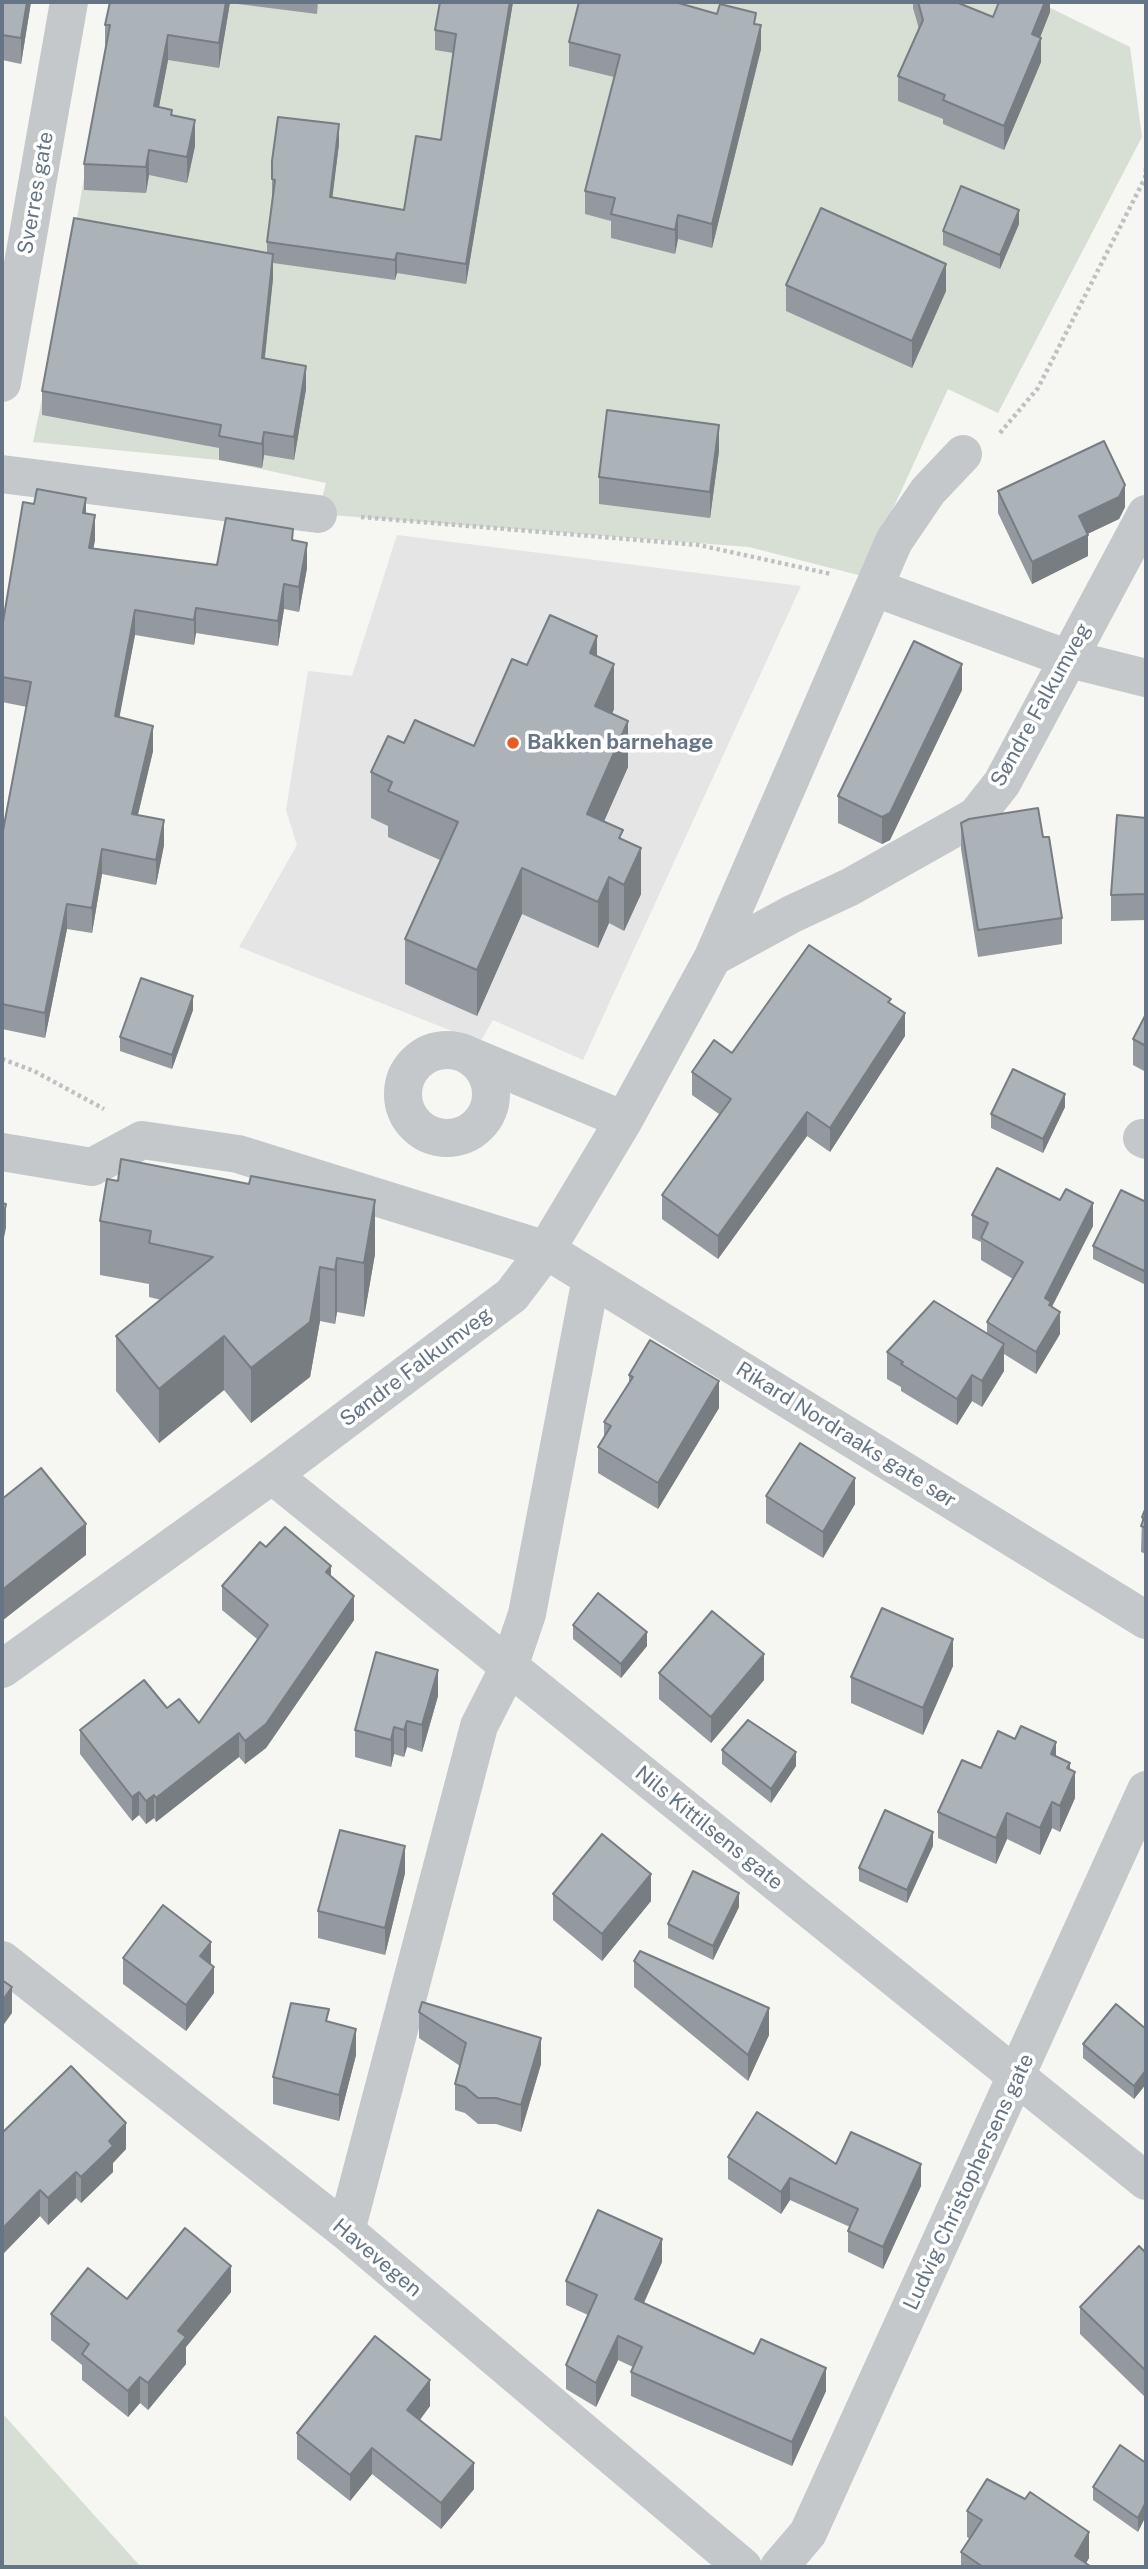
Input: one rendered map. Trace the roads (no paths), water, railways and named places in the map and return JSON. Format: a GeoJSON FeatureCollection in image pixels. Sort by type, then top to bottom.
{"type":"FeatureCollection","features":[{"type":"Feature","properties":{"kind":"street","name":"Sverres gate"},"geometry":{"type":"LineString","coordinates":[[2,383],[69,2]]}},
{"type":"Feature","properties":{"kind":"street","name":"Søndre Falkumveg"},"geometry":{"type":"LineString","coordinates":[[2,1669],[272,1475],[512,1295],[546,1250],[624,1120],[713,957],[894,541],[928,491],[963,454]]}},
{"type":"Feature","properties":{"kind":"street"},"geometry":{"type":"LineString","coordinates":[[2,474],[318,514]]}},
{"type":"Feature","properties":{"kind":"street","name":"Søndre Falkumveg"},"geometry":{"type":"LineString","coordinates":[[713,957],[792,914],[850,887],[976,816],[1002,783],[1066,658],[1146,514]]}},
{"type":"Feature","properties":{"kind":"street"},"geometry":{"type":"LineString","coordinates":[[875,588],[1066,658],[1146,678]]}},
{"type":"Feature","properties":{"kind":"street"},"geometry":{"type":"LineString","coordinates":[[414,1033],[624,1120]]}},
{"type":"Feature","properties":{"kind":"street","name":"Rikard Nordraaks gate sør"},"geometry":{"type":"LineString","coordinates":[[2,1152],[92,1167],[142,1140],[238,1154],[546,1250],[1146,1620]]}},
{"type":"Feature","properties":{"kind":"street"},"geometry":{"type":"LineString","coordinates":[[346,2231],[479,1726],[509,1667],[527,1614],[591,1278]]}},
{"type":"Feature","properties":{"kind":"street","name":"Nils Kittilsens gate"},"geometry":{"type":"LineString","coordinates":[[272,1475],[1146,2181]]}},
{"type":"Feature","properties":{"kind":"street","name":"Ludvig Christophersens gate"},"geometry":{"type":"LineString","coordinates":[[779,2567],[808,2533],[1146,1790]]}},
{"type":"Feature","properties":{"kind":"street","name":"Havevegen"},"geometry":{"type":"LineString","coordinates":[[2,1961],[346,2231],[743,2567]]}},
{"type":"Feature","properties":{"kind":"place","name":"Bakken barnehage"},"geometry":{"type":"Point","coordinates":[513,743]}}]}
